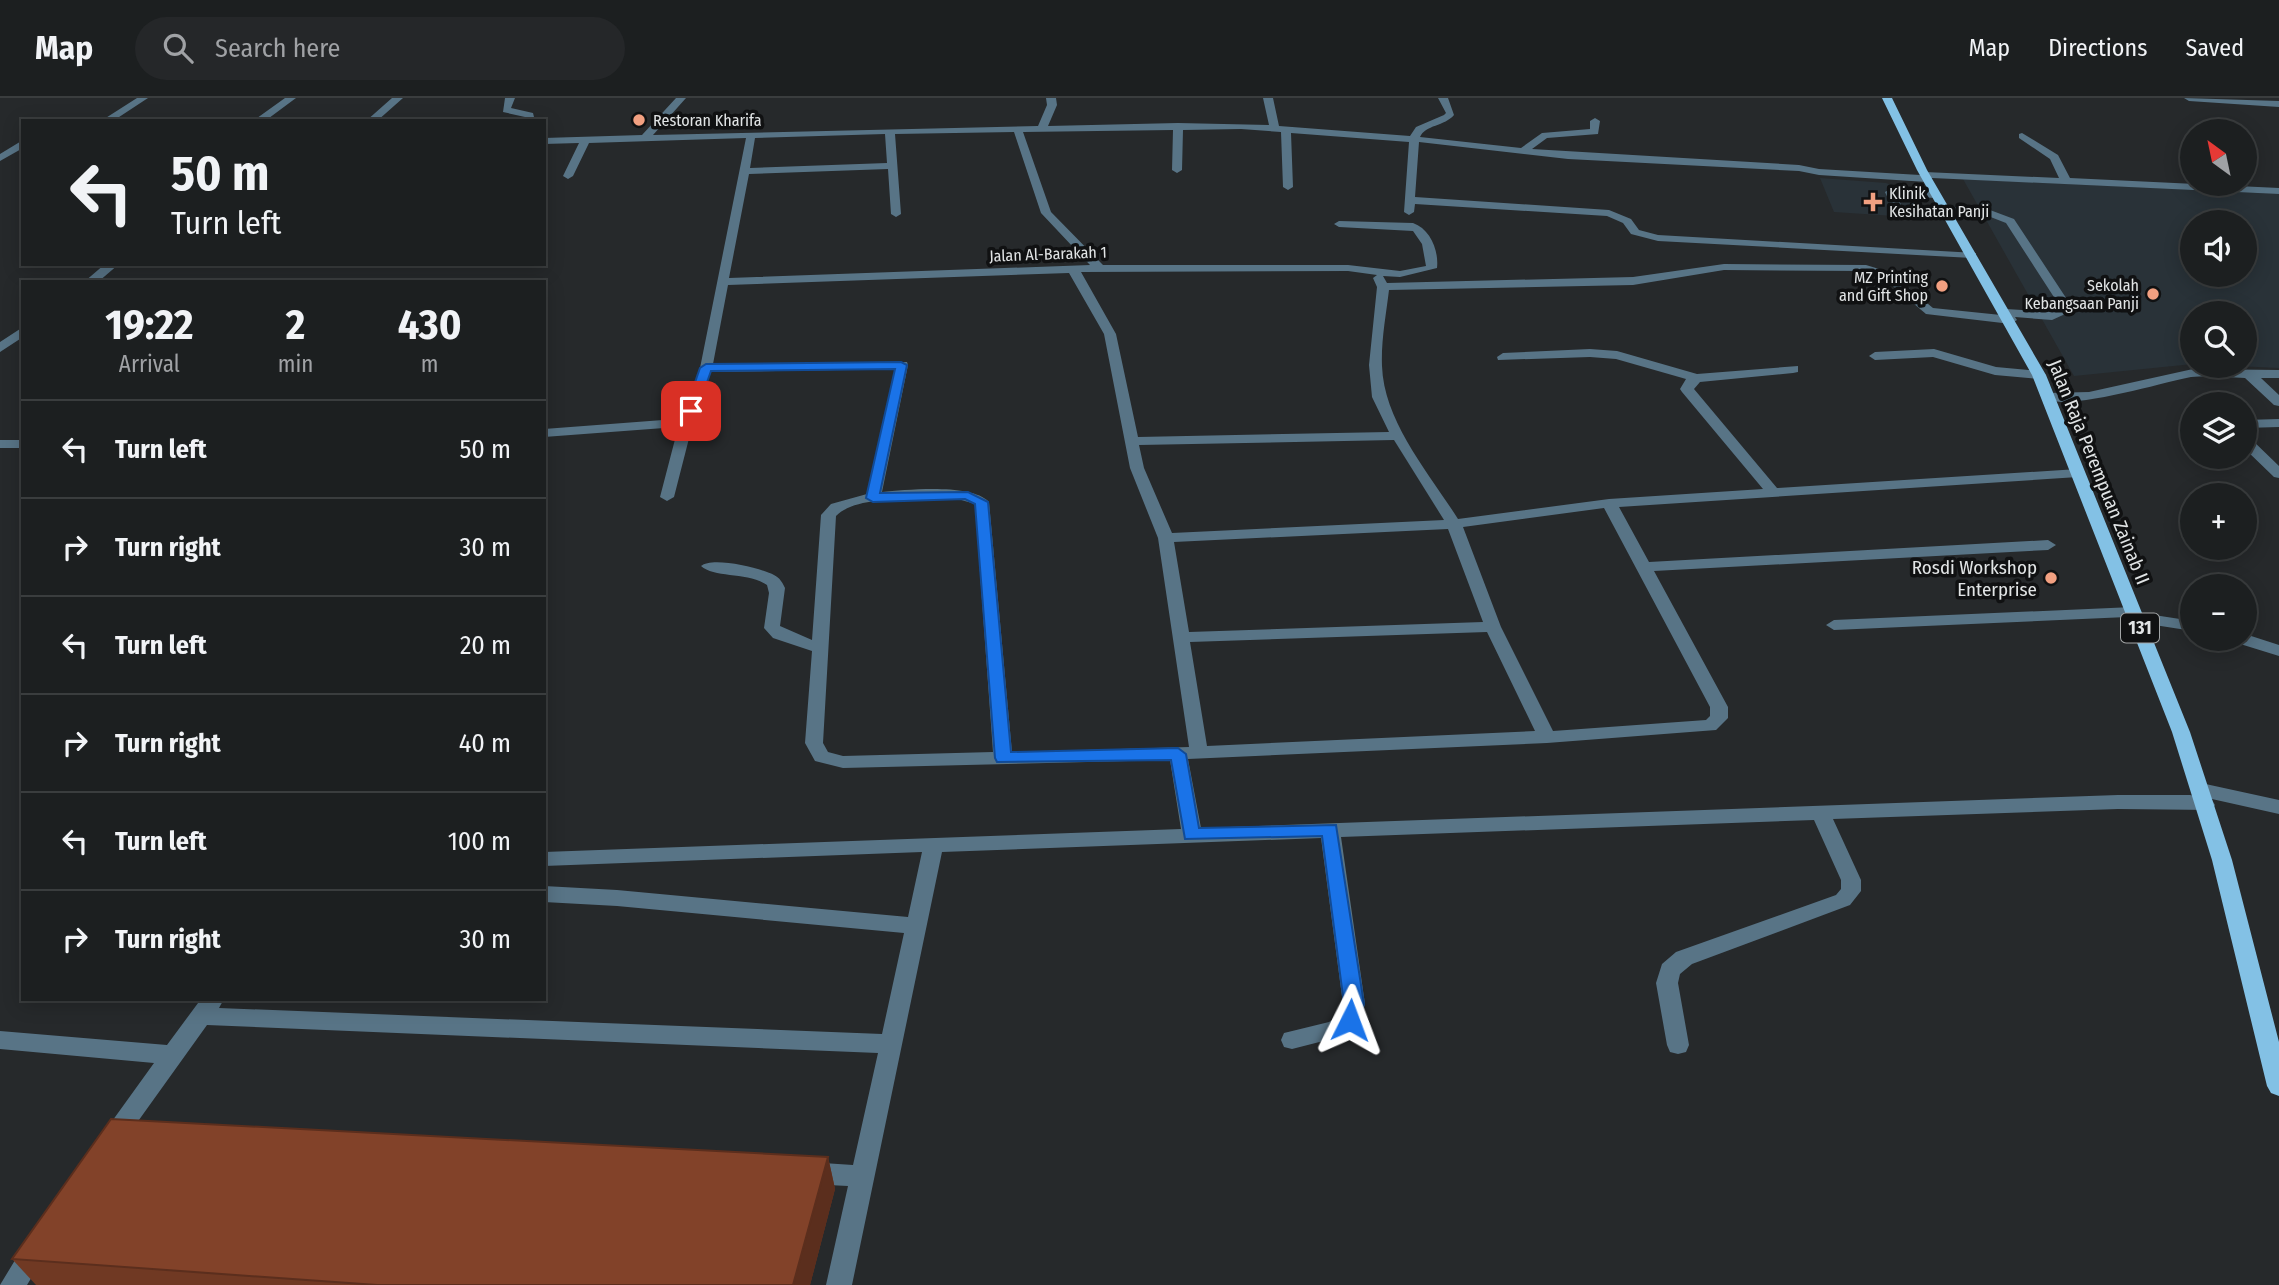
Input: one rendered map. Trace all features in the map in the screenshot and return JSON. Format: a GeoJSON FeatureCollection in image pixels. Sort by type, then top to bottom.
{"type":"FeatureCollection","features":[{"type":"Feature","properties":{"kind":"main road","name":"Jalan Raja Perempuan Zainab II"},"geometry":{"type":"LineString","coordinates":[[1887,98],[1924,175],[2008,316],[2039,375],[2181,732],[2203,798],[2279,1086]]}},
{"type":"Feature","properties":{"kind":"street"},"geometry":{"type":"LineString","coordinates":[[109,119],[143,98]]}},
{"type":"Feature","properties":{"kind":"street"},"geometry":{"type":"LineString","coordinates":[[261,119],[291,98]]}},
{"type":"Feature","properties":{"kind":"street"},"geometry":{"type":"LineString","coordinates":[[373,119],[398,98]]}},
{"type":"Feature","properties":{"kind":"street"},"geometry":{"type":"LineString","coordinates":[[510,98],[506,110],[530,115],[530,119]]}},
{"type":"Feature","properties":{"kind":"street"},"geometry":{"type":"LineString","coordinates":[[646,137],[681,98]]}},
{"type":"Feature","properties":{"kind":"street"},"geometry":{"type":"LineString","coordinates":[[1042,128],[1052,106],[1051,98]]}},
{"type":"Feature","properties":{"kind":"street"},"geometry":{"type":"LineString","coordinates":[[1268,98],[1280,127],[1288,187]]}},
{"type":"Feature","properties":{"kind":"street"},"geometry":{"type":"LineString","coordinates":[[1339,224],[1408,225],[1414,139],[1417,129],[1435,125],[1449,117],[1451,113],[1443,98]]}},
{"type":"Feature","properties":{"kind":"street"},"geometry":{"type":"LineString","coordinates":[[2189,98],[2279,104]]}},
{"type":"Feature","properties":{"kind":"street"},"geometry":{"type":"LineString","coordinates":[[1523,151],[1545,135],[1595,132],[1595,121]]}},
{"type":"Feature","properties":{"kind":"street"},"geometry":{"type":"LineString","coordinates":[[1177,170],[1178,126]]}},
{"type":"Feature","properties":{"kind":"street"},"geometry":{"type":"LineString","coordinates":[[546,141],[1017,128],[1280,127],[1604,158],[1799,167],[1819,172],[2279,191]]}},
{"type":"Feature","properties":{"kind":"street"},"geometry":{"type":"LineString","coordinates":[[1017,128],[1046,213],[1100,268]]}},
{"type":"Feature","properties":{"kind":"street"},"geometry":{"type":"LineString","coordinates":[[890,131],[896,214]]}},
{"type":"Feature","properties":{"kind":"street"},"geometry":{"type":"LineString","coordinates":[[667,497],[688,415],[706,368],[751,135]]}},
{"type":"Feature","properties":{"kind":"street"},"geometry":{"type":"LineString","coordinates":[[2022,136],[2054,157],[2066,181]]}},
{"type":"Feature","properties":{"kind":"street"},"geometry":{"type":"LineString","coordinates":[[568,176],[586,139]]}},
{"type":"Feature","properties":{"kind":"street"},"geometry":{"type":"LineString","coordinates":[[0,158],[21,144]]}},
{"type":"Feature","properties":{"kind":"street"},"geometry":{"type":"LineString","coordinates":[[0,158],[21,157]]}},
{"type":"Feature","properties":{"kind":"street"},"geometry":{"type":"LineString","coordinates":[[0,171],[21,158]]}},
{"type":"Feature","properties":{"kind":"street"},"geometry":{"type":"LineString","coordinates":[[744,171],[892,166]]}},
{"type":"Feature","properties":{"kind":"street"},"geometry":{"type":"LineString","coordinates":[[1410,200],[1609,213],[1627,220],[1635,232],[1658,238],[1972,255]]}},
{"type":"Feature","properties":{"kind":"street"},"geometry":{"type":"LineString","coordinates":[[1383,287],[1633,281],[1724,267],[1866,268],[1885,274],[1930,311],[2052,316],[2068,310],[2010,220],[1990,213],[1943,206]]}},
{"type":"Feature","properties":{"kind":"street","name":"Jalan Al-Barakah 1"},"geometry":{"type":"LineString","coordinates":[[722,282],[1100,268],[1348,268],[1399,274],[1431,268],[1433,261],[1421,231],[1408,225]]}},
{"type":"Feature","properties":{"kind":"street"},"geometry":{"type":"LineString","coordinates":[[93,280],[110,266]]}},
{"type":"Feature","properties":{"kind":"street"},"geometry":{"type":"LineString","coordinates":[[1073,269],[1110,334],[1137,468],[1166,538],[1199,753]]}},
{"type":"Feature","properties":{"kind":"street"},"geometry":{"type":"LineString","coordinates":[[1375,273],[1383,287],[1375,365],[1379,397],[1398,436],[1454,524],[1493,627],[1547,737]]}},
{"type":"Feature","properties":{"kind":"street"},"geometry":{"type":"LineString","coordinates":[[0,348],[21,332]]}},
{"type":"Feature","properties":{"kind":"street"},"geometry":{"type":"LineString","coordinates":[[1503,357],[1590,353],[1617,355],[1697,379],[1793,369]]}},
{"type":"Feature","properties":{"kind":"street"},"geometry":{"type":"LineString","coordinates":[[1875,356],[1934,353],[1995,371],[2039,375]]}},
{"type":"Feature","properties":{"kind":"street"},"geometry":{"type":"LineString","coordinates":[[706,368],[901,365],[873,498]]}},
{"type":"Feature","properties":{"kind":"street"},"geometry":{"type":"LineString","coordinates":[[2257,373],[2279,374]]}},
{"type":"Feature","properties":{"kind":"street"},"geometry":{"type":"LineString","coordinates":[[2048,397],[2061,399],[2089,396],[2180,376]]}},
{"type":"Feature","properties":{"kind":"street"},"geometry":{"type":"LineString","coordinates":[[2253,378],[2279,402]]}},
{"type":"Feature","properties":{"kind":"street"},"geometry":{"type":"LineString","coordinates":[[1697,379],[1688,385],[1690,393],[1774,493]]}},
{"type":"Feature","properties":{"kind":"street"},"geometry":{"type":"LineString","coordinates":[[546,433],[664,424],[688,415]]}},
{"type":"Feature","properties":{"kind":"street"},"geometry":{"type":"LineString","coordinates":[[2257,424],[2279,423]]}},
{"type":"Feature","properties":{"kind":"street"},"geometry":{"type":"LineString","coordinates":[[1132,441],[1398,436]]}},
{"type":"Feature","properties":{"kind":"street"},"geometry":{"type":"LineString","coordinates":[[0,444],[21,444]]}},
{"type":"Feature","properties":{"kind":"street"},"geometry":{"type":"LineString","coordinates":[[2257,453],[2279,474]]}},
{"type":"Feature","properties":{"kind":"street"},"geometry":{"type":"LineString","coordinates":[[1166,538],[1454,524],[1609,503],[2078,473]]}},
{"type":"Feature","properties":{"kind":"street"},"geometry":{"type":"LineString","coordinates":[[1003,758],[982,502],[958,495],[873,498],[845,501],[831,509],[814,743],[822,757],[843,762],[1178,754],[1547,737],[1699,729],[1717,721],[1721,714],[1719,706],[1609,503]]}},
{"type":"Feature","properties":{"kind":"street"},"geometry":{"type":"LineString","coordinates":[[1643,566],[2048,545]]}},
{"type":"Feature","properties":{"kind":"street"},"geometry":{"type":"LineString","coordinates":[[709,566],[762,575],[772,581],[777,588],[772,628],[779,634],[820,648]]}},
{"type":"Feature","properties":{"kind":"street"},"geometry":{"type":"LineString","coordinates":[[1834,625],[2134,615],[2180,624]]}},
{"type":"Feature","properties":{"kind":"street"},"geometry":{"type":"LineString","coordinates":[[1181,637],[1493,627]]}},
{"type":"Feature","properties":{"kind":"street"},"geometry":{"type":"LineString","coordinates":[[2257,644],[2279,651]]}},
{"type":"Feature","properties":{"kind":"street"},"geometry":{"type":"LineString","coordinates":[[1178,754],[1192,835]]}},
{"type":"Feature","properties":{"kind":"street"},"geometry":{"type":"LineString","coordinates":[[546,859],[2203,798],[2279,807]]}},
{"type":"Feature","properties":{"kind":"street"},"geometry":{"type":"LineString","coordinates":[[1678,1045],[1667,983],[1670,970],[1684,958],[1843,900],[1851,891],[1851,880],[1820,812]]}},
{"type":"Feature","properties":{"kind":"street"},"geometry":{"type":"LineString","coordinates":[[1292,1040],[1335,1030],[1350,1020],[1354,1004],[1330,830]]}},
{"type":"Feature","properties":{"kind":"street"},"geometry":{"type":"LineString","coordinates":[[839,1285],[934,844]]}},
{"type":"Feature","properties":{"kind":"street"},"geometry":{"type":"LineString","coordinates":[[546,894],[617,898],[917,926]]}},
{"type":"Feature","properties":{"kind":"street"},"geometry":{"type":"LineString","coordinates":[[98,1159],[206,1008],[892,1044]]}},
{"type":"Feature","properties":{"kind":"street"},"geometry":{"type":"LineString","coordinates":[[1,1042],[171,1055]]}},
{"type":"Feature","properties":{"kind":"street"},"geometry":{"type":"LineString","coordinates":[[114,1136],[142,1138]]}},
{"type":"Feature","properties":{"kind":"street"},"geometry":{"type":"LineString","coordinates":[[780,1172],[864,1176]]}},
{"type":"Feature","properties":{"kind":"street"},"geometry":{"type":"LineString","coordinates":[[12,1285],[51,1228]]}},
{"type":"Feature","properties":{"kind":"shaded area","name":"Klinik Kesihatan Panji"},"geometry":{"type":"Polygon","coordinates":[[[1820,178],[1886,183],[1910,192],[1925,218],[1834,212],[1820,178]]]}},
{"type":"Feature","properties":{"kind":"shaded area","name":"Sekolah Kebangsaan Panji"},"geometry":{"type":"Polygon","coordinates":[[[1963,179],[2180,189],[2180,196],[2279,194],[2279,368],[2257,367],[2257,301],[2180,301],[2180,365],[2074,376],[1963,179]]]}},
{"type":"Feature","properties":{"kind":"building"},"geometry":{"type":"Polygon","coordinates":[[[111,1119],[828,1157],[793,1285],[377,1285],[12,1259],[111,1119]]]}},
{"type":"Feature","properties":{"kind":"place","name":"Restoran Kharifa"},"geometry":{"type":"Point","coordinates":[639,120]}},
{"type":"Feature","properties":{"kind":"place","name":"Klinik Kesihatan Panji"},"geometry":{"type":"Point","coordinates":[1873,202]}},
{"type":"Feature","properties":{"kind":"place","name":"MZ Printing and Gift Shop"},"geometry":{"type":"Point","coordinates":[1942,286]}},
{"type":"Feature","properties":{"kind":"place","name":"Sekolah Kebangsaan Panji"},"geometry":{"type":"Point","coordinates":[2153,294]}},
{"type":"Feature","properties":{"kind":"place","name":"Rosdi Workshop Enterprise"},"geometry":{"type":"Point","coordinates":[2051,578]}},
{"type":"Feature","properties":{"kind":"route"},"geometry":{"type":"LineString","coordinates":[[691,411],[706,368],[901,365],[873,498],[958,495],[976,498],[982,502],[1003,758],[1178,754],[1192,835],[1330,830],[1354,1004],[1350,1020]]}}]}
